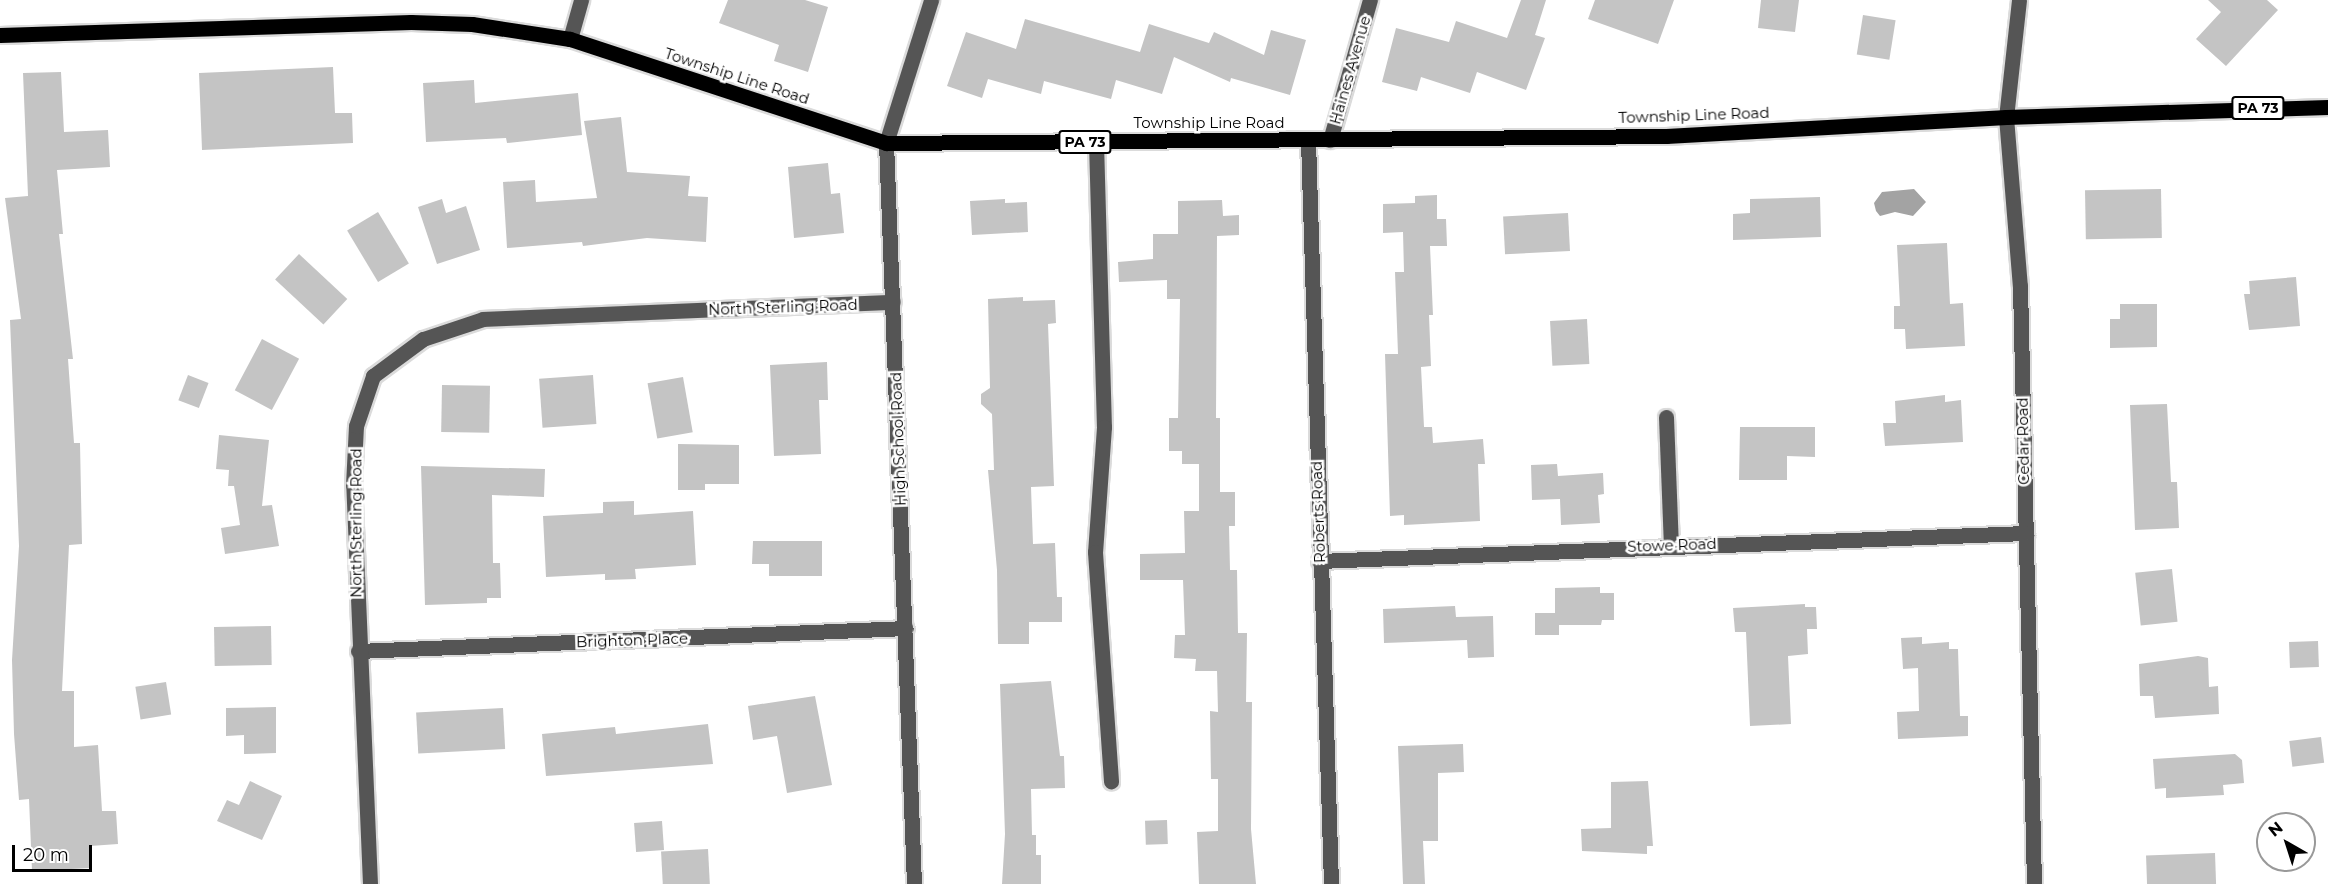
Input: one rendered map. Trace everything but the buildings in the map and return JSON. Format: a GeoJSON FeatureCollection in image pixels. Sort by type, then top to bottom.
{"type":"FeatureCollection","features":[{"type":"Feature","properties":{"kind":"main road","name":"Township Line Road"},"geometry":{"type":"LineString","coordinates":[[0,35],[411,22],[472,24],[570,39],[886,143],[1666,135],[2006,117],[2328,107]]}},
{"type":"Feature","properties":{"kind":"street"},"geometry":{"type":"LineString","coordinates":[[570,39],[581,0]]}},
{"type":"Feature","properties":{"kind":"street","name":"High School Road"},"geometry":{"type":"LineString","coordinates":[[914,884],[886,143],[931,0]]}},
{"type":"Feature","properties":{"kind":"street","name":"Haines Avenue"},"geometry":{"type":"LineString","coordinates":[[1330,140],[1370,0]]}},
{"type":"Feature","properties":{"kind":"street","name":"Cedar Road"},"geometry":{"type":"LineString","coordinates":[[2019,0],[2006,117],[2020,286],[2034,884]]}},
{"type":"Feature","properties":{"kind":"street","name":"Roberts Road"},"geometry":{"type":"LineString","coordinates":[[1308,140],[1319,561],[1331,884]]}},
{"type":"Feature","properties":{"kind":"street"},"geometry":{"type":"LineString","coordinates":[[1096,142],[1104,427],[1095,552],[1111,781]]}},
{"type":"Feature","properties":{"kind":"street","name":"North Sterling Road"},"geometry":{"type":"LineString","coordinates":[[370,884],[358,651],[353,485],[356,426],[373,376],[423,339],[483,319],[893,302]]}},
{"type":"Feature","properties":{"kind":"street"},"geometry":{"type":"LineString","coordinates":[[1666,417],[1671,545]]}},
{"type":"Feature","properties":{"kind":"street","name":"Stowe Road"},"geometry":{"type":"LineString","coordinates":[[1319,561],[1671,545],[2026,533]]}},
{"type":"Feature","properties":{"kind":"street","name":"Brighton Place"},"geometry":{"type":"LineString","coordinates":[[358,651],[906,628]]}},
{"type":"Feature","properties":{"kind":"shaded area"},"geometry":{"type":"Polygon","coordinates":[[[1914,189],[1926,202],[1913,216],[1895,212],[1880,216],[1876,211],[1874,203],[1882,192],[1914,189]]]}}]}
